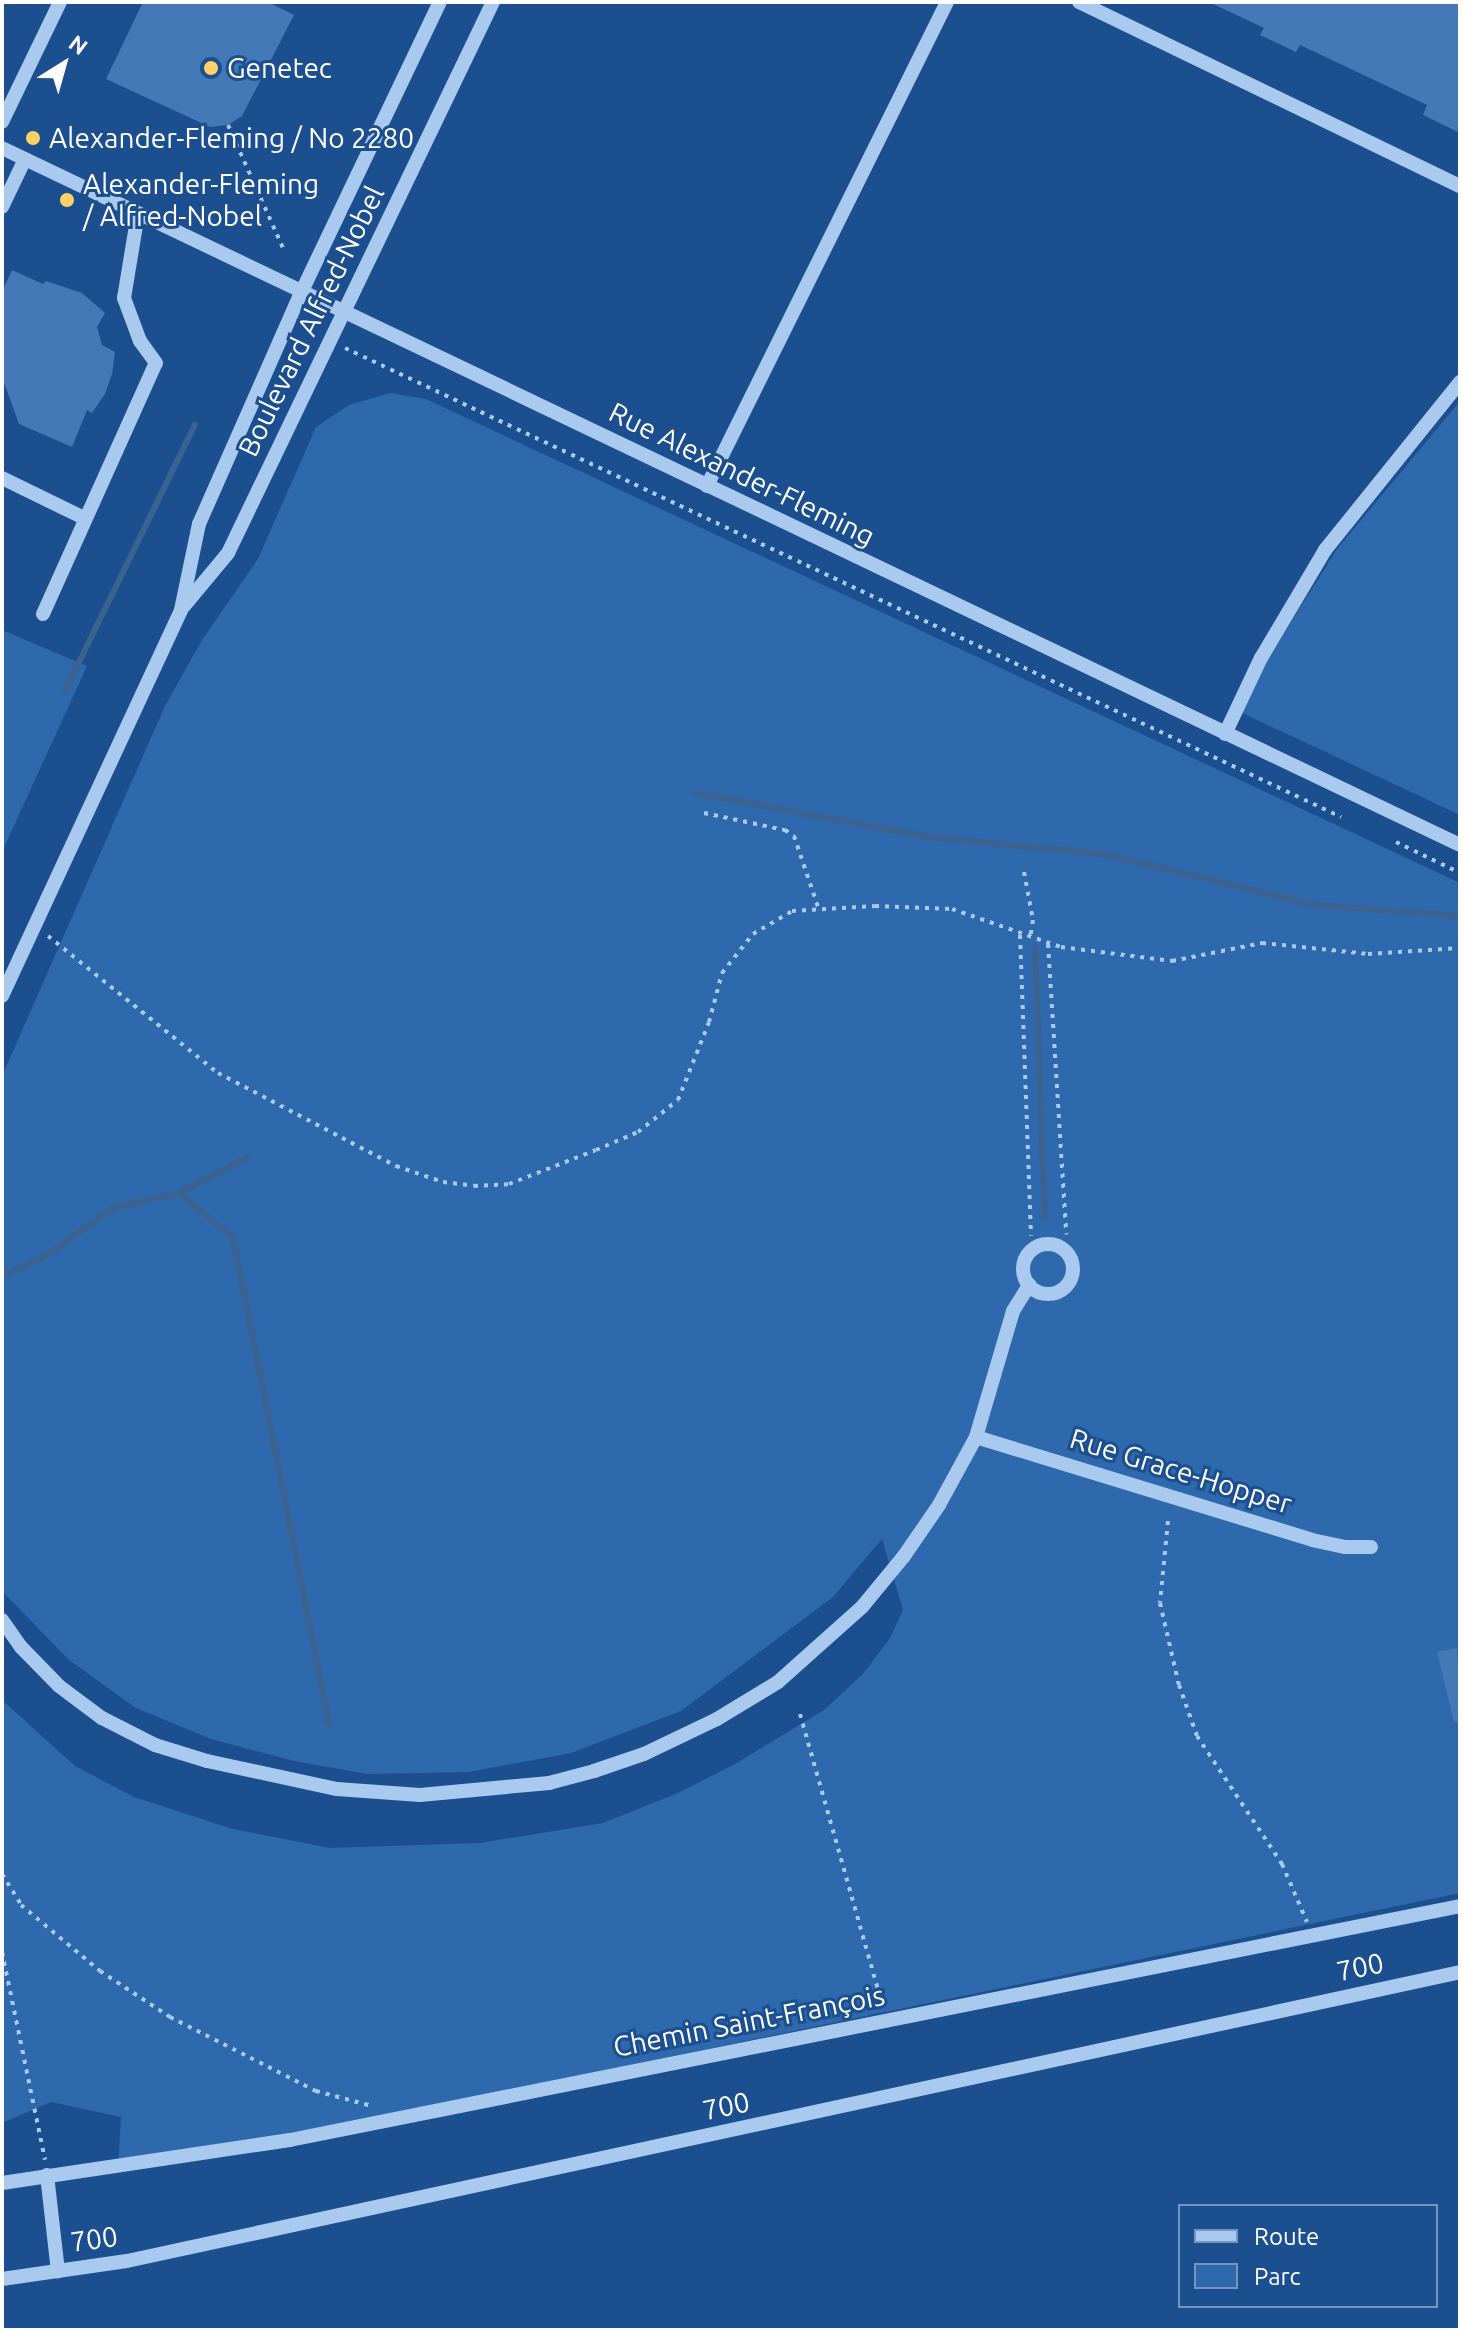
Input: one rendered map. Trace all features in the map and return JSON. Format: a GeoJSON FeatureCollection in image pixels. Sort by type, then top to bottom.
{"type":"FeatureCollection","features":[{"type":"Feature","properties":{"kind":"street"},"geometry":{"type":"LineString","coordinates":[[2,122],[60,2]]}},
{"type":"Feature","properties":{"kind":"street","name":"Boulevard Alfred-Nobel"},"geometry":{"type":"LineString","coordinates":[[2,996],[181,610],[199,524],[302,291],[440,2]]}},
{"type":"Feature","properties":{"kind":"street","name":"Boulevard Alfred-Nobel"},"geometry":{"type":"LineString","coordinates":[[181,610],[228,553],[493,2]]}},
{"type":"Feature","properties":{"kind":"street"},"geometry":{"type":"LineString","coordinates":[[707,486],[947,2]]}},
{"type":"Feature","properties":{"kind":"street"},"geometry":{"type":"LineString","coordinates":[[1079,2],[1460,186]]}},
{"type":"Feature","properties":{"kind":"street","name":"Rue Alexander-Fleming"},"geometry":{"type":"LineString","coordinates":[[2,148],[1460,845]]}},
{"type":"Feature","properties":{"kind":"street"},"geometry":{"type":"LineString","coordinates":[[2,207],[25,159]]}},
{"type":"Feature","properties":{"kind":"street"},"geometry":{"type":"LineString","coordinates":[[43,614],[156,363],[140,341],[124,298],[138,213]]}},
{"type":"Feature","properties":{"kind":"street"},"geometry":{"type":"LineString","coordinates":[[1225,734],[1261,658],[1325,550],[1460,382]]}},
{"type":"Feature","properties":{"kind":"street"},"geometry":{"type":"LineString","coordinates":[[2,478],[86,519]]}},
{"type":"Feature","properties":{"kind":"street"},"geometry":{"type":"LineString","coordinates":[[2,1620],[21,1647],[59,1686],[102,1718],[155,1745],[194,1757],[337,1789],[406,1794],[487,1791],[549,1783],[644,1754],[717,1719],[778,1682],[812,1655],[862,1607],[904,1556],[939,1505],[976,1437],[1013,1311],[1029,1285]]}},
{"type":"Feature","properties":{"kind":"street","name":"Rue Grace-Hopper"},"geometry":{"type":"LineString","coordinates":[[976,1437],[1312,1540],[1345,1547],[1371,1547]]}},
{"type":"Feature","properties":{"kind":"street","name":"Chemin Saint-François"},"geometry":{"type":"LineString","coordinates":[[2,2183],[290,2140],[1460,1906]]}},
{"type":"Feature","properties":{"kind":"street","name":"700"},"geometry":{"type":"LineString","coordinates":[[2,2279],[127,2261],[305,2224],[1460,1972]]}},
{"type":"Feature","properties":{"kind":"street"},"geometry":{"type":"LineString","coordinates":[[47,2175],[58,2271]]}},
{"type":"Feature","properties":{"kind":"path"},"geometry":{"type":"LineString","coordinates":[[228,125],[283,248]]}},
{"type":"Feature","properties":{"kind":"path","name":"Rue Alexander-Fleming"},"geometry":{"type":"LineString","coordinates":[[341,346],[1341,817]]}},
{"type":"Feature","properties":{"kind":"path"},"geometry":{"type":"LineString","coordinates":[[704,813],[785,830],[794,836],[819,910]]}},
{"type":"Feature","properties":{"kind":"path"},"geometry":{"type":"LineString","coordinates":[[1396,842],[1460,873]]}},
{"type":"Feature","properties":{"kind":"path"},"geometry":{"type":"LineString","coordinates":[[1024,872],[1033,920],[1030,938]]}},
{"type":"Feature","properties":{"kind":"path"},"geometry":{"type":"LineString","coordinates":[[35,925],[218,1073],[396,1166],[443,1182],[474,1186],[509,1184],[596,1150],[638,1132],[678,1100],[709,1022],[722,973],[753,934],[792,911],[875,906],[952,909],[1048,944],[1172,961],[1200,958],[1262,943],[1368,954],[1460,948]]}},
{"type":"Feature","properties":{"kind":"path"},"geometry":{"type":"LineString","coordinates":[[1020,935],[1031,1236]]}},
{"type":"Feature","properties":{"kind":"path"},"geometry":{"type":"LineString","coordinates":[[1048,944],[1066,1234]]}},
{"type":"Feature","properties":{"kind":"path"},"geometry":{"type":"LineString","coordinates":[[1168,1521],[1162,1555],[1160,1603],[1166,1637],[1197,1736],[1282,1864],[1312,1936]]}},
{"type":"Feature","properties":{"kind":"path"},"geometry":{"type":"LineString","coordinates":[[800,1714],[887,2021]]}},
{"type":"Feature","properties":{"kind":"path"},"geometry":{"type":"LineString","coordinates":[[2,1874],[21,1905],[100,1971],[170,2017],[316,2091],[378,2108]]}},
{"type":"Feature","properties":{"kind":"path"},"geometry":{"type":"LineString","coordinates":[[2,1952],[47,2175]]}},
{"type":"Feature","properties":{"kind":"green space"},"geometry":{"type":"Polygon","coordinates":[[[390,393],[426,399],[1460,883],[1460,1893],[118,2171],[121,2117],[51,2102],[2,2123],[2,1700],[75,1766],[134,1797],[233,1829],[330,1848],[480,1843],[603,1823],[678,1793],[735,1764],[824,1710],[863,1674],[890,1638],[903,1610],[882,1539],[833,1597],[681,1711],[571,1753],[469,1772],[367,1774],[294,1761],[211,1739],[136,1708],[69,1660],[2,1591],[2,1076],[165,706],[202,640],[258,559],[316,427],[349,405],[390,393]]]}},
{"type":"Feature","properties":{"kind":"green space"},"geometry":{"type":"Polygon","coordinates":[[[1460,401],[1460,815],[1236,710],[1337,549],[1460,401]]]}},
{"type":"Feature","properties":{"kind":"green space"},"geometry":{"type":"Polygon","coordinates":[[[2,630],[87,666],[2,852],[2,630]]]}},
{"type":"Feature","properties":{"kind":"building"},"geometry":{"type":"Polygon","coordinates":[[[143,2],[268,2],[294,15],[242,116],[228,125],[210,127],[106,79],[143,2]]]}},
{"type":"Feature","properties":{"kind":"building"},"geometry":{"type":"Polygon","coordinates":[[[1209,2],[1460,2],[1460,133],[1423,115],[1427,105],[1300,45],[1296,52],[1260,35],[1264,28],[1209,2]]]}},
{"type":"Feature","properties":{"kind":"building"},"geometry":{"type":"Polygon","coordinates":[[[12,270],[43,284],[46,281],[82,293],[105,313],[97,327],[102,345],[115,352],[112,374],[105,394],[92,413],[87,410],[72,447],[19,424],[2,377],[2,292],[12,270]]]}},
{"type":"Feature","properties":{"kind":"building"},"geometry":{"type":"Polygon","coordinates":[[[1457,1648],[1460,1721],[1454,1722],[1437,1652],[1457,1648]]]}},
{"type":"Feature","properties":{"kind":"waterway"},"geometry":{"type":"LineString","coordinates":[[65,691],[195,425]]}},
{"type":"Feature","properties":{"kind":"waterway"},"geometry":{"type":"LineString","coordinates":[[696,793],[929,837],[1103,854],[1316,905],[1460,916]]}},
{"type":"Feature","properties":{"kind":"waterway"},"geometry":{"type":"LineString","coordinates":[[1035,948],[1045,1217]]}},
{"type":"Feature","properties":{"kind":"waterway"},"geometry":{"type":"LineString","coordinates":[[2,1275],[43,1258],[113,1208],[180,1193],[247,1157]]}},
{"type":"Feature","properties":{"kind":"waterway"},"geometry":{"type":"LineString","coordinates":[[180,1193],[233,1238],[329,1724]]}},
{"type":"Feature","properties":{"kind":"place","name":"Genetec"},"geometry":{"type":"Point","coordinates":[211,68]}},
{"type":"Feature","properties":{"kind":"place","name":"Alexander-Fleming / No 2280"},"geometry":{"type":"Point","coordinates":[33,138]}},
{"type":"Feature","properties":{"kind":"place","name":"Alexander-Fleming / Alfred-Nobel"},"geometry":{"type":"Point","coordinates":[67,200]}}]}
